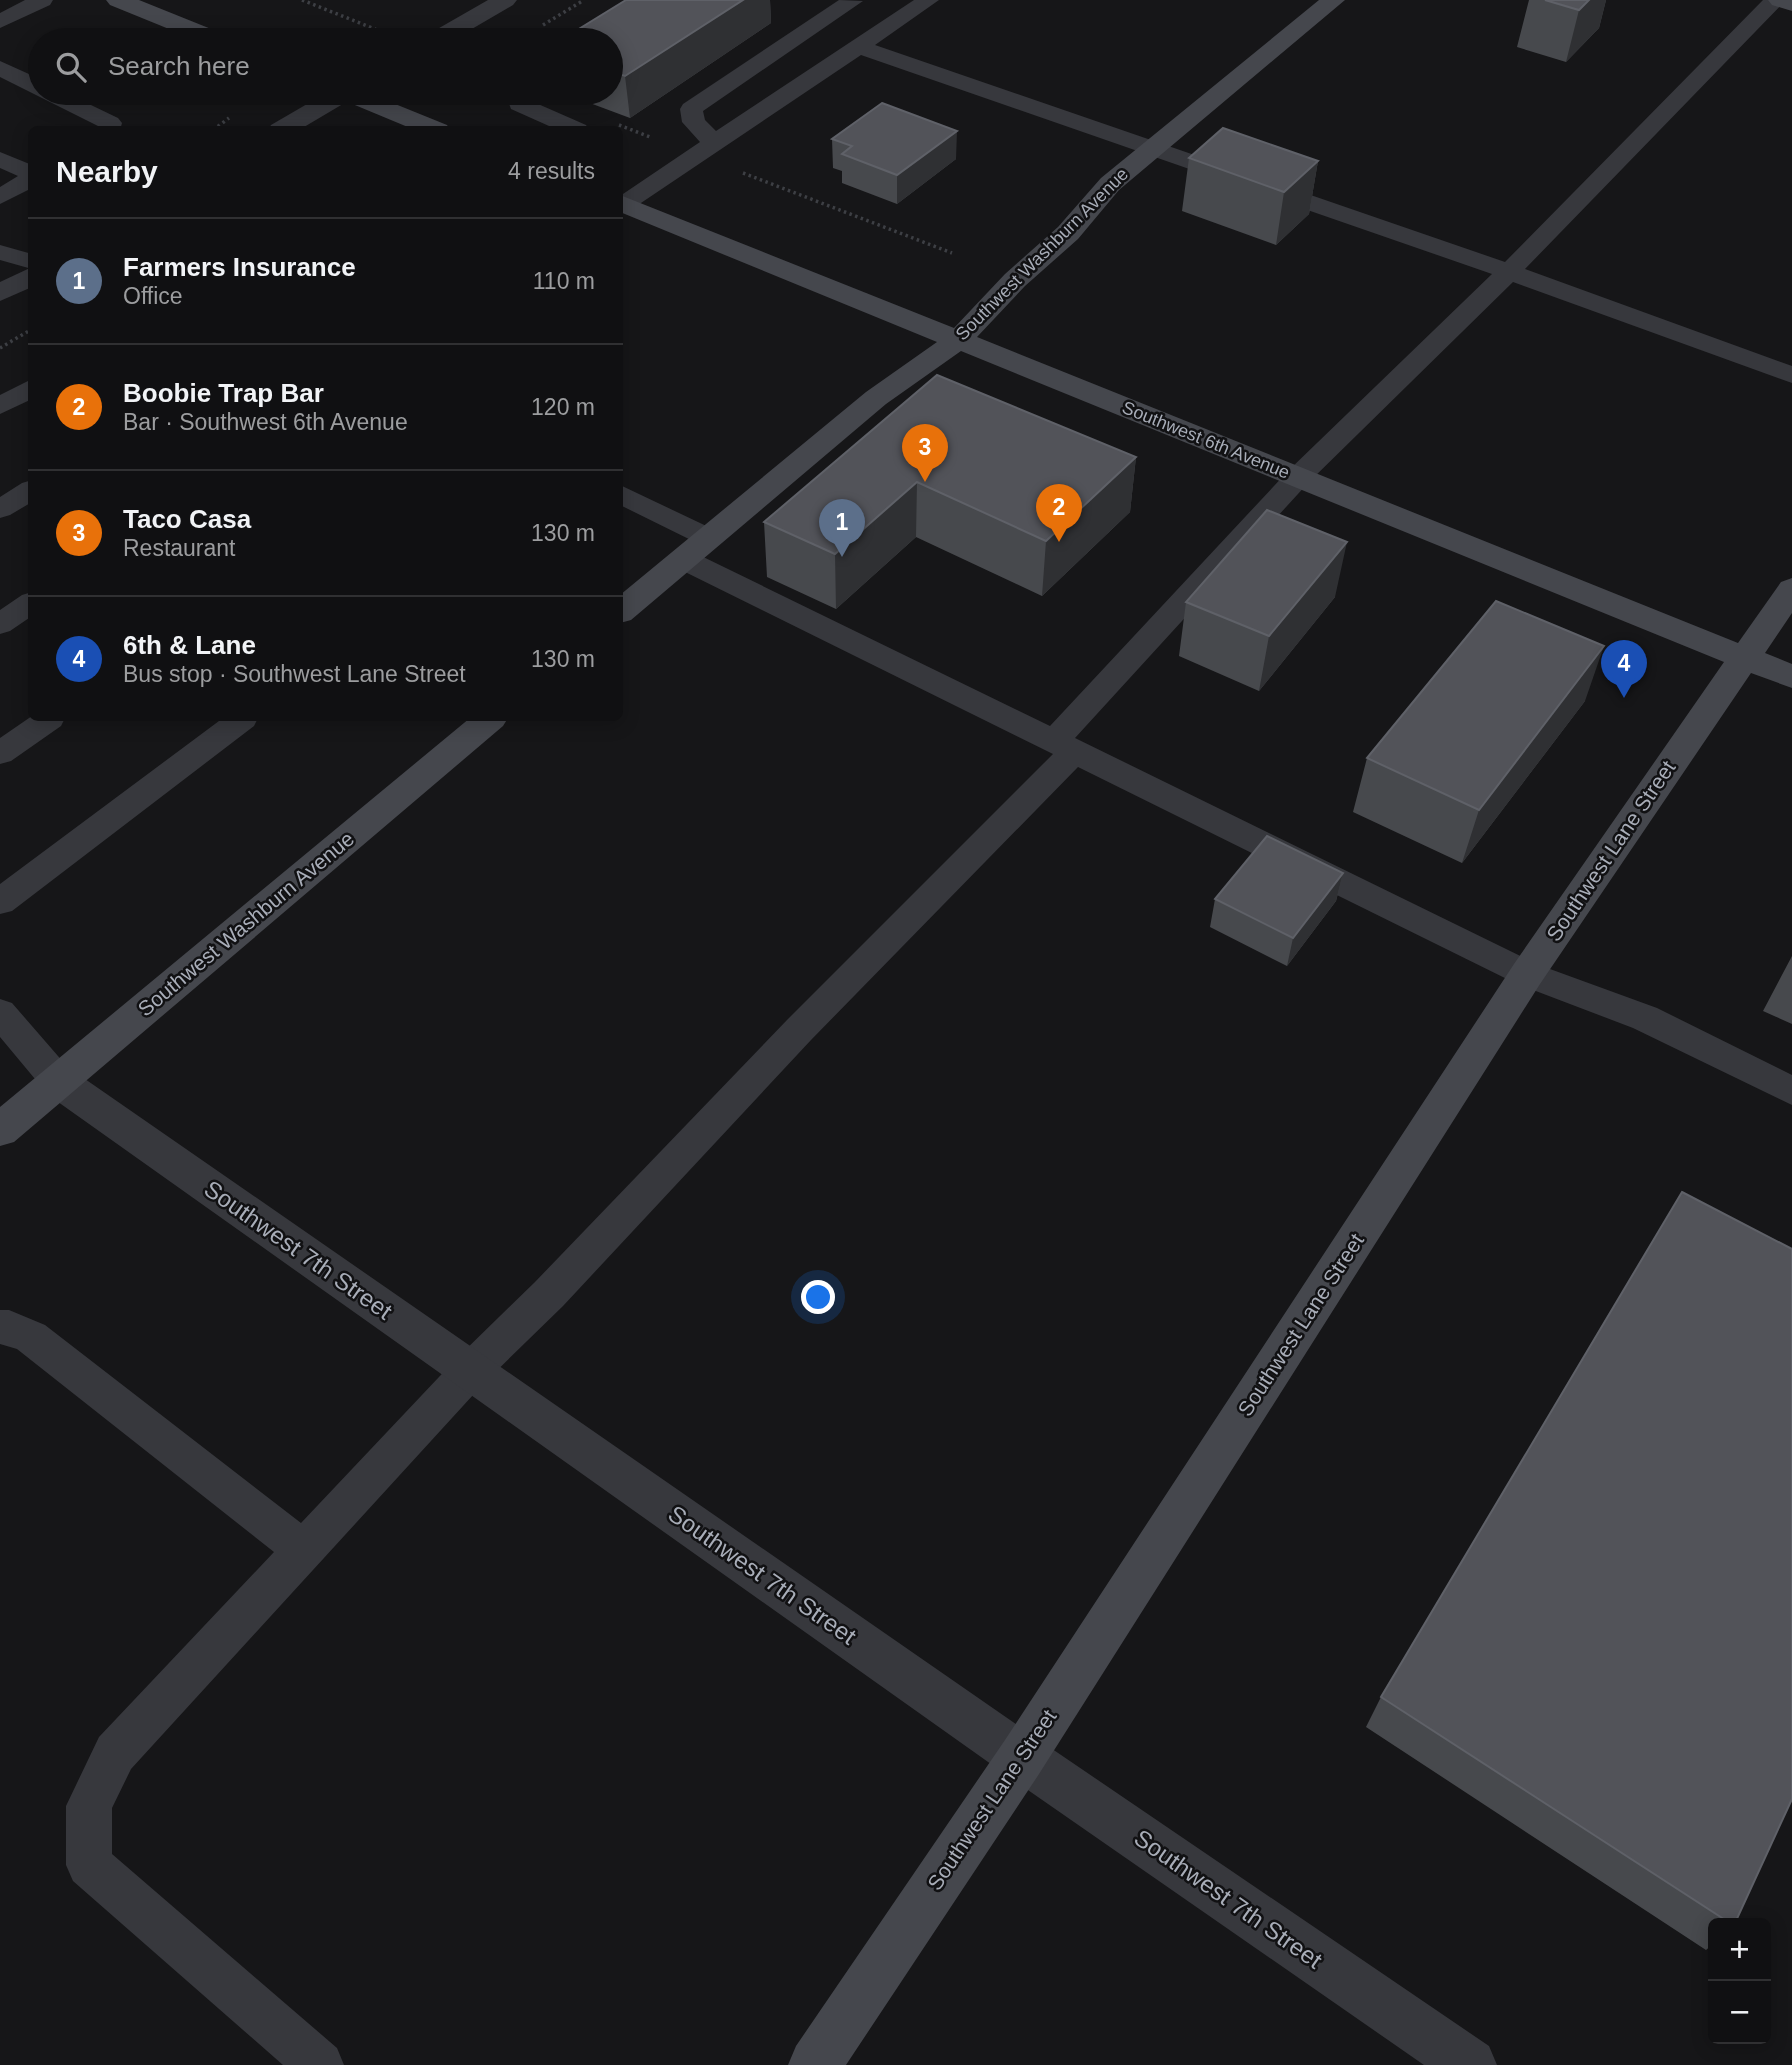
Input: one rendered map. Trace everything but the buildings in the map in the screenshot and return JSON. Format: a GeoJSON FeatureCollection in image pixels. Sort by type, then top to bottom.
{"type":"FeatureCollection","features":[{"type":"Feature","properties":{"kind":"main road"},"geometry":{"type":"LineString","coordinates":[[118,0],[187,28]]}},
{"type":"Feature","properties":{"kind":"main road","name":"Southwest Washburn Avenue"},"geometry":{"type":"LineString","coordinates":[[623,609],[876,398],[958,340],[1015,280],[1068,233],[1110,184],[1333,0]]}},
{"type":"Feature","properties":{"kind":"main road"},"geometry":{"type":"LineString","coordinates":[[1777,0],[1792,4]]}},
{"type":"Feature","properties":{"kind":"main road"},"geometry":{"type":"LineString","coordinates":[[376,105],[428,126]]}},
{"type":"Feature","properties":{"kind":"main road","name":"Southwest 6th Avenue"},"geometry":{"type":"LineString","coordinates":[[623,204],[1792,677]]}},
{"type":"Feature","properties":{"kind":"main road","name":"Southwest Lane Street"},"geometry":{"type":"LineString","coordinates":[[815,2065],[1022,1756],[1527,974],[1792,589]]}},
{"type":"Feature","properties":{"kind":"main road","name":"Southwest Washburn Avenue"},"geometry":{"type":"LineString","coordinates":[[0,1130],[478,721]]}},
{"type":"Feature","properties":{"kind":"street"},"geometry":{"type":"LineString","coordinates":[[457,28],[505,0]]}},
{"type":"Feature","properties":{"kind":"street"},"geometry":{"type":"LineString","coordinates":[[287,126],[325,105]]}},
{"type":"Feature","properties":{"kind":"street"},"geometry":{"type":"LineString","coordinates":[[0,293],[28,277]]}},
{"type":"Feature","properties":{"kind":"street","name":"Southwest 7th Street"},"geometry":{"type":"LineString","coordinates":[[58,1081],[1022,1756],[1470,2065]]}},
{"type":"Feature","properties":{"kind":"lane"},"geometry":{"type":"LineString","coordinates":[[0,21],[42,0]]}},
{"type":"Feature","properties":{"kind":"lane"},"geometry":{"type":"LineString","coordinates":[[714,143],[694,122],[691,108],[851,0],[902,18]]}},
{"type":"Feature","properties":{"kind":"lane"},"geometry":{"type":"LineString","coordinates":[[623,202],[928,0]]}},
{"type":"Feature","properties":{"kind":"lane"},"geometry":{"type":"LineString","coordinates":[[320,2065],[89,1865],[89,1805],[115,1754],[470,1371],[549,1294],[1064,746],[1298,477],[1509,272],[1777,0]]}},
{"type":"Feature","properties":{"kind":"lane"},"geometry":{"type":"LineString","coordinates":[[860,47],[1509,272],[1792,375]]}},
{"type":"Feature","properties":{"kind":"lane"},"geometry":{"type":"LineString","coordinates":[[0,68],[28,82]]}},
{"type":"Feature","properties":{"kind":"lane"},"geometry":{"type":"LineString","coordinates":[[73,105],[110,123],[109,126]]}},
{"type":"Feature","properties":{"kind":"lane"},"geometry":{"type":"LineString","coordinates":[[521,105],[569,126]]}},
{"type":"Feature","properties":{"kind":"lane"},"geometry":{"type":"LineString","coordinates":[[0,159],[28,174]]}},
{"type":"Feature","properties":{"kind":"lane"},"geometry":{"type":"LineString","coordinates":[[0,197],[28,179]]}},
{"type":"Feature","properties":{"kind":"lane"},"geometry":{"type":"LineString","coordinates":[[0,252],[28,261]]}},
{"type":"Feature","properties":{"kind":"lane"},"geometry":{"type":"LineString","coordinates":[[0,406],[28,389]]}},
{"type":"Feature","properties":{"kind":"lane"},"geometry":{"type":"LineString","coordinates":[[0,509],[28,492]]}},
{"type":"Feature","properties":{"kind":"lane"},"geometry":{"type":"LineString","coordinates":[[623,495],[709,538]]}},
{"type":"Feature","properties":{"kind":"lane"},"geometry":{"type":"LineString","coordinates":[[683,559],[1527,974],[1645,1018],[1792,1090]]}},
{"type":"Feature","properties":{"kind":"lane"},"geometry":{"type":"LineString","coordinates":[[0,624],[28,605]]}},
{"type":"Feature","properties":{"kind":"lane"},"geometry":{"type":"LineString","coordinates":[[0,753],[46,721]]}},
{"type":"Feature","properties":{"kind":"lane"},"geometry":{"type":"LineString","coordinates":[[0,902],[239,721]]}},
{"type":"Feature","properties":{"kind":"lane"},"geometry":{"type":"LineString","coordinates":[[0,1013],[58,1081]]}},
{"type":"Feature","properties":{"kind":"lane"},"geometry":{"type":"LineString","coordinates":[[0,1327],[9,1327],[31,1337],[304,1550]]}},
{"type":"Feature","properties":{"kind":"path"},"geometry":{"type":"LineString","coordinates":[[302,0],[373,28]]}},
{"type":"Feature","properties":{"kind":"path"},"geometry":{"type":"LineString","coordinates":[[539,27],[584,0]]}},
{"type":"Feature","properties":{"kind":"path"},"geometry":{"type":"LineString","coordinates":[[218,126],[229,118]]}},
{"type":"Feature","properties":{"kind":"path"},"geometry":{"type":"LineString","coordinates":[[0,348],[28,331]]}},
{"type":"Feature","properties":{"kind":"place","name":"Taco Casa"},"geometry":{"type":"Point","coordinates":[925,482]}},
{"type":"Feature","properties":{"kind":"place","name":"Boobie Trap Bar"},"geometry":{"type":"Point","coordinates":[1059,542]}},
{"type":"Feature","properties":{"kind":"place","name":"Farmers Insurance"},"geometry":{"type":"Point","coordinates":[842,557]}},
{"type":"Feature","properties":{"kind":"place","name":"6th & Lane"},"geometry":{"type":"Point","coordinates":[1624,698]}}]}
